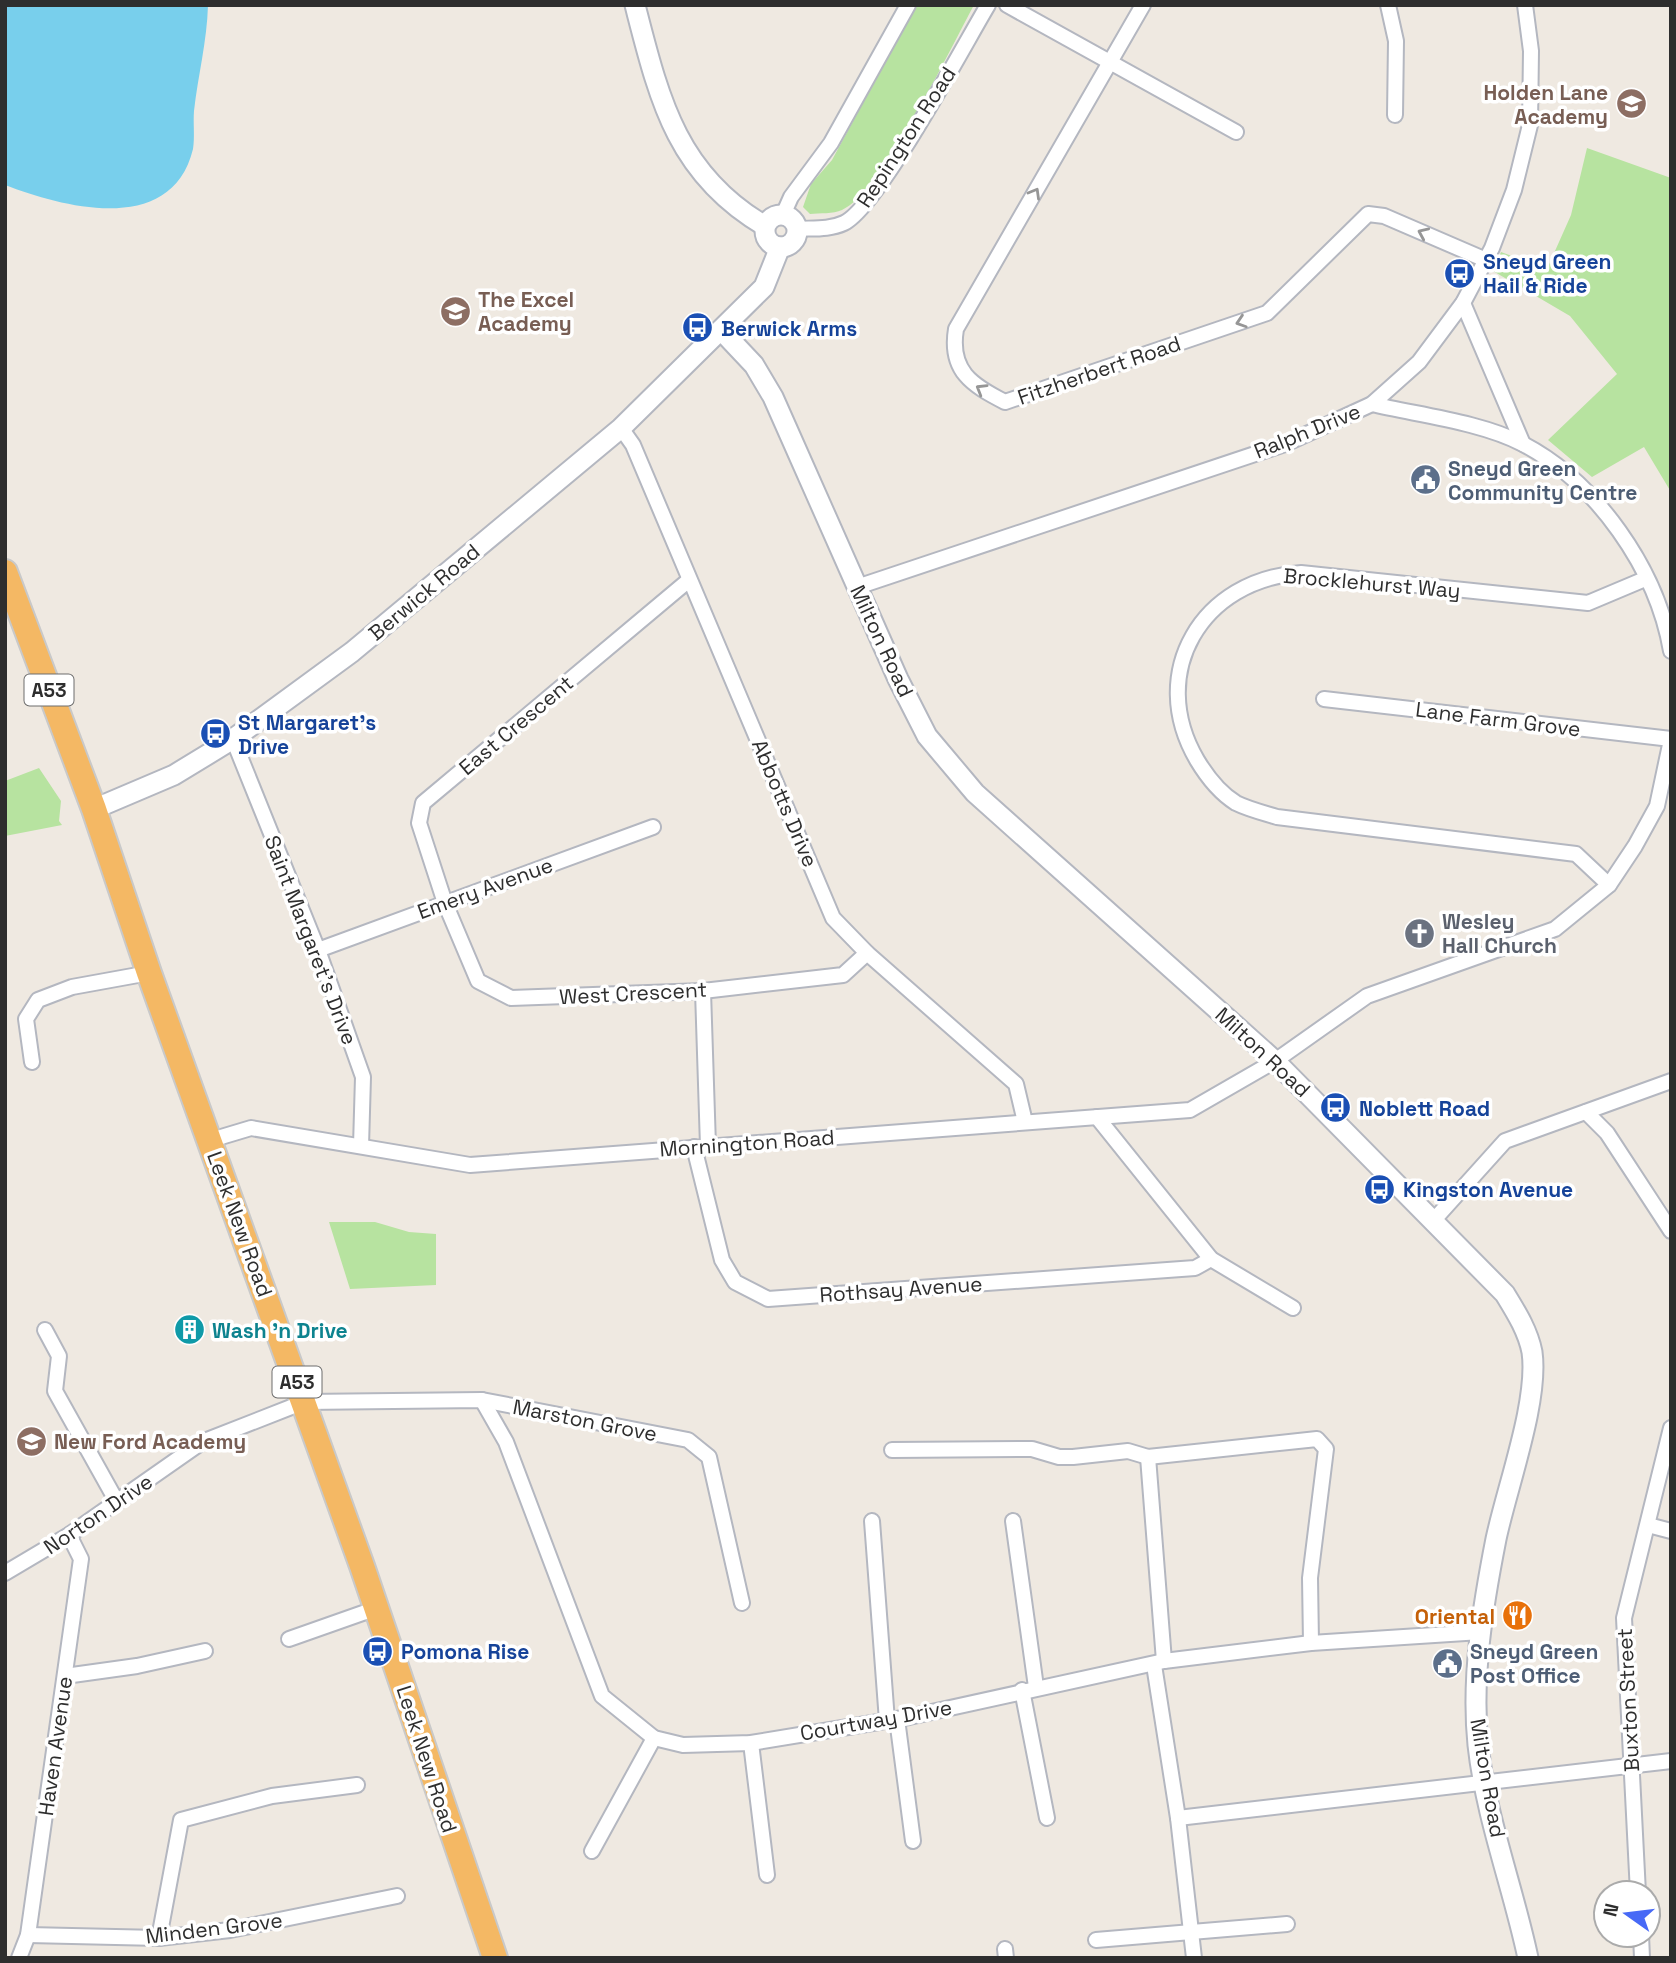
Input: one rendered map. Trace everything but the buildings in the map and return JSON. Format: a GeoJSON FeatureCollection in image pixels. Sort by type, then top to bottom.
{"type":"FeatureCollection","features":[{"type":"Feature","properties":{"kind":"highway","name":"Leek New Road"},"geometry":{"type":"LineString","coordinates":[[5,572],[94,808],[149,973],[377,1608],[495,1958]]}},
{"type":"Feature","properties":{"kind":"highway"},"geometry":{"type":"LineString","coordinates":[[479,1958],[477,1942],[483,1928]]}},
{"type":"Feature","properties":{"kind":"street"},"geometry":{"type":"LineString","coordinates":[[635,5],[661,97],[684,149],[700,174],[765,226],[768,241],[780,247],[791,244],[791,197],[831,143],[908,5]]}},
{"type":"Feature","properties":{"kind":"street","name":"Repington Road"},"geometry":{"type":"LineString","coordinates":[[790,222],[834,226],[846,222],[856,213],[896,159],[988,5]]}},
{"type":"Feature","properties":{"kind":"street"},"geometry":{"type":"LineString","coordinates":[[1007,5],[1236,132]]}},
{"type":"Feature","properties":{"kind":"street","name":"Fitzherbert Road"},"geometry":{"type":"LineString","coordinates":[[1143,5],[956,329],[956,359],[972,385],[1005,402],[1267,313],[1368,214],[1384,216],[1486,260]]}},
{"type":"Feature","properties":{"kind":"street"},"geometry":{"type":"LineString","coordinates":[[1388,5],[1396,41],[1395,115]]}},
{"type":"Feature","properties":{"kind":"street","name":"Ralph Drive"},"geometry":{"type":"LineString","coordinates":[[857,587],[1284,444],[1372,404],[1419,362],[1463,303],[1486,260],[1514,190],[1530,125],[1531,51],[1525,5]]}},
{"type":"Feature","properties":{"kind":"street"},"geometry":{"type":"LineString","coordinates":[[765,226],[772,217],[790,222]]}},
{"type":"Feature","properties":{"kind":"street"},"geometry":{"type":"LineString","coordinates":[[721,330],[764,287],[780,247]]}},
{"type":"Feature","properties":{"kind":"street"},"geometry":{"type":"LineString","coordinates":[[1463,303],[1523,444]]}},
{"type":"Feature","properties":{"kind":"street","name":"Berwick Road"},"geometry":{"type":"LineString","coordinates":[[94,808],[174,775],[233,740],[352,652],[621,428],[721,330]]}},
{"type":"Feature","properties":{"kind":"street","name":"Milton Road"},"geometry":{"type":"LineString","coordinates":[[721,330],[754,365],[773,397],[898,679],[927,736],[943,759],[975,793],[1275,1061],[1505,1294],[1522,1323],[1531,1349],[1534,1379],[1496,1539],[1481,1632],[1477,1707],[1478,1745],[1485,1782],[1528,1958]]}},
{"type":"Feature","properties":{"kind":"street"},"geometry":{"type":"LineString","coordinates":[[1372,404],[1486,430],[1523,444],[1590,492],[1628,544],[1666,621],[1671,651]]}},
{"type":"Feature","properties":{"kind":"street","name":"Abbotts Drive"},"geometry":{"type":"LineString","coordinates":[[621,428],[633,445],[834,918],[867,953],[1016,1084],[1025,1122]]}},
{"type":"Feature","properties":{"kind":"street","name":"Brocklehurst Way"},"geometry":{"type":"LineString","coordinates":[[1609,885],[1576,854],[1276,817],[1236,803],[1206,775],[1182,735],[1177,676],[1196,629],[1233,591],[1273,575],[1301,573],[1588,603],[1645,579]]}},
{"type":"Feature","properties":{"kind":"street","name":"East Crescent"},"geometry":{"type":"LineString","coordinates":[[445,903],[419,823],[423,803],[689,580]]}},
{"type":"Feature","properties":{"kind":"street","name":"Lane Farm Grove"},"geometry":{"type":"LineString","coordinates":[[1324,699],[1671,740]]}},
{"type":"Feature","properties":{"kind":"street","name":"Saint Margaret's Drive"},"geometry":{"type":"LineString","coordinates":[[233,740],[318,950],[363,1077],[361,1146]]}},
{"type":"Feature","properties":{"kind":"street"},"geometry":{"type":"LineString","coordinates":[[1275,1061],[1367,996],[1555,929],[1609,885],[1664,809],[1671,740]]}},
{"type":"Feature","properties":{"kind":"street","name":"Emery Avenue"},"geometry":{"type":"LineString","coordinates":[[318,950],[653,827]]}},
{"type":"Feature","properties":{"kind":"street","name":"West Crescent"},"geometry":{"type":"LineString","coordinates":[[445,903],[478,981],[511,998],[703,991],[843,975],[867,953]]}},
{"type":"Feature","properties":{"kind":"street"},"geometry":{"type":"LineString","coordinates":[[32,1062],[26,1019],[38,1000],[72,987],[149,973]]}},
{"type":"Feature","properties":{"kind":"street","name":"Rothsay Avenue"},"geometry":{"type":"LineString","coordinates":[[703,991],[701,1146],[722,1260],[735,1282],[768,1299],[1195,1268],[1211,1259]]}},
{"type":"Feature","properties":{"kind":"street","name":"Mornington Road"},"geometry":{"type":"LineString","coordinates":[[211,1140],[251,1128],[470,1165],[1190,1110],[1275,1061]]}},
{"type":"Feature","properties":{"kind":"street"},"geometry":{"type":"LineString","coordinates":[[1433,1220],[1505,1141],[1671,1081]]}},
{"type":"Feature","properties":{"kind":"street"},"geometry":{"type":"LineString","coordinates":[[1586,1112],[1607,1133],[1671,1231]]}},
{"type":"Feature","properties":{"kind":"street"},"geometry":{"type":"LineString","coordinates":[[1097,1117],[1211,1259],[1293,1308]]}},
{"type":"Feature","properties":{"kind":"street"},"geometry":{"type":"LineString","coordinates":[[45,1330],[59,1356],[55,1391],[117,1502]]}},
{"type":"Feature","properties":{"kind":"street","name":"Marston Grove"},"geometry":{"type":"LineString","coordinates":[[303,1402],[482,1399],[688,1440],[709,1457],[743,1603]]}},
{"type":"Feature","properties":{"kind":"street","name":"Courtway Drive"},"geometry":{"type":"LineString","coordinates":[[482,1399],[506,1442],[602,1696],[654,1738],[683,1745],[751,1743],[892,1720],[1159,1663],[1311,1643],[1481,1632]]}},
{"type":"Feature","properties":{"kind":"street","name":"Norton Drive"},"geometry":{"type":"LineString","coordinates":[[5,1573],[69,1535],[202,1442],[303,1402]]}},
{"type":"Feature","properties":{"kind":"street","name":"Buxton Street"},"geometry":{"type":"LineString","coordinates":[[1637,1879],[1624,1618],[1671,1429]]}},
{"type":"Feature","properties":{"kind":"street"},"geometry":{"type":"LineString","coordinates":[[892,1450],[1031,1449],[1059,1457],[1128,1451],[1148,1457],[1317,1439],[1326,1449],[1310,1578],[1311,1643]]}},
{"type":"Feature","properties":{"kind":"street"},"geometry":{"type":"LineString","coordinates":[[1148,1457],[1159,1663],[1194,1958]]}},
{"type":"Feature","properties":{"kind":"street"},"geometry":{"type":"LineString","coordinates":[[872,1521],[892,1720],[913,1841]]}},
{"type":"Feature","properties":{"kind":"street"},"geometry":{"type":"LineString","coordinates":[[1013,1521],[1029,1689],[1047,1818]]}},
{"type":"Feature","properties":{"kind":"street"},"geometry":{"type":"LineString","coordinates":[[1648,1525],[1671,1531]]}},
{"type":"Feature","properties":{"kind":"street","name":"Haven Avenue"},"geometry":{"type":"LineString","coordinates":[[19,1958],[29,1935],[81,1559],[69,1535]]}},
{"type":"Feature","properties":{"kind":"street"},"geometry":{"type":"LineString","coordinates":[[289,1639],[377,1608]]}},
{"type":"Feature","properties":{"kind":"street"},"geometry":{"type":"LineString","coordinates":[[65,1676],[137,1666],[205,1651]]}},
{"type":"Feature","properties":{"kind":"street"},"geometry":{"type":"LineString","coordinates":[[592,1851],[654,1738]]}},
{"type":"Feature","properties":{"kind":"street"},"geometry":{"type":"LineString","coordinates":[[751,1743],[767,1875]]}},
{"type":"Feature","properties":{"kind":"street"},"geometry":{"type":"LineString","coordinates":[[1178,1818],[1671,1761]]}},
{"type":"Feature","properties":{"kind":"street"},"geometry":{"type":"LineString","coordinates":[[159,1938],[181,1820],[272,1796],[357,1785]]}},
{"type":"Feature","properties":{"kind":"street","name":"Minden Grove"},"geometry":{"type":"LineString","coordinates":[[29,1935],[159,1938],[230,1930],[397,1896]]}},
{"type":"Feature","properties":{"kind":"street"},"geometry":{"type":"LineString","coordinates":[[1096,1940],[1287,1924]]}},
{"type":"Feature","properties":{"kind":"green space"},"geometry":{"type":"Polygon","coordinates":[[[916,5],[974,5],[914,117],[876,177],[858,198],[842,210],[810,214],[803,207],[811,184],[832,160],[916,5]]]}},
{"type":"Feature","properties":{"kind":"green space"},"geometry":{"type":"Polygon","coordinates":[[[1587,148],[1671,178],[1671,492],[1644,447],[1592,477],[1548,440],[1617,374],[1570,316],[1493,271],[1501,252],[1547,269],[1571,215],[1587,148]]]}},
{"type":"Feature","properties":{"kind":"green space"},"geometry":{"type":"Polygon","coordinates":[[[39,768],[61,801],[59,821],[62,825],[5,836],[5,781],[39,768]]]}},
{"type":"Feature","properties":{"kind":"green space"},"geometry":{"type":"Polygon","coordinates":[[[329,1222],[375,1222],[409,1232],[436,1234],[436,1285],[350,1289],[329,1222]]]}},
{"type":"Feature","properties":{"kind":"water"},"geometry":{"type":"Polygon","coordinates":[[[5,5],[208,5],[194,111],[193,149],[181,176],[163,195],[140,205],[85,207],[29,194],[5,185],[5,5]]]}},
{"type":"Feature","properties":{"kind":"place","name":"Holden Lane Academy"},"geometry":{"type":"Point","coordinates":[1631,104]}},
{"type":"Feature","properties":{"kind":"place","name":"Sneyd Green Hail & Ride"},"geometry":{"type":"Point","coordinates":[1460,273]}},
{"type":"Feature","properties":{"kind":"place","name":"The Excel Academy"},"geometry":{"type":"Point","coordinates":[455,311]}},
{"type":"Feature","properties":{"kind":"place","name":"Berwick Arms"},"geometry":{"type":"Point","coordinates":[698,328]}},
{"type":"Feature","properties":{"kind":"place","name":"Sneyd Green Community Centre"},"geometry":{"type":"Point","coordinates":[1425,480]}},
{"type":"Feature","properties":{"kind":"place","name":"St Margaret's Drive"},"geometry":{"type":"Point","coordinates":[215,734]}},
{"type":"Feature","properties":{"kind":"place","name":"Wesley Hall Church"},"geometry":{"type":"Point","coordinates":[1419,933]}},
{"type":"Feature","properties":{"kind":"place","name":"Noblett Road"},"geometry":{"type":"Point","coordinates":[1336,1108]}},
{"type":"Feature","properties":{"kind":"place","name":"Kingston Avenue"},"geometry":{"type":"Point","coordinates":[1380,1189]}},
{"type":"Feature","properties":{"kind":"place","name":"Wash 'n Drive"},"geometry":{"type":"Point","coordinates":[189,1330]}},
{"type":"Feature","properties":{"kind":"place","name":"New Ford Academy"},"geometry":{"type":"Point","coordinates":[31,1441]}},
{"type":"Feature","properties":{"kind":"place","name":"Oriental"},"geometry":{"type":"Point","coordinates":[1518,1616]}},
{"type":"Feature","properties":{"kind":"place","name":"Pomona Rise"},"geometry":{"type":"Point","coordinates":[378,1651]}},
{"type":"Feature","properties":{"kind":"place","name":"Sneyd Green Post Office"},"geometry":{"type":"Point","coordinates":[1447,1663]}}]}
